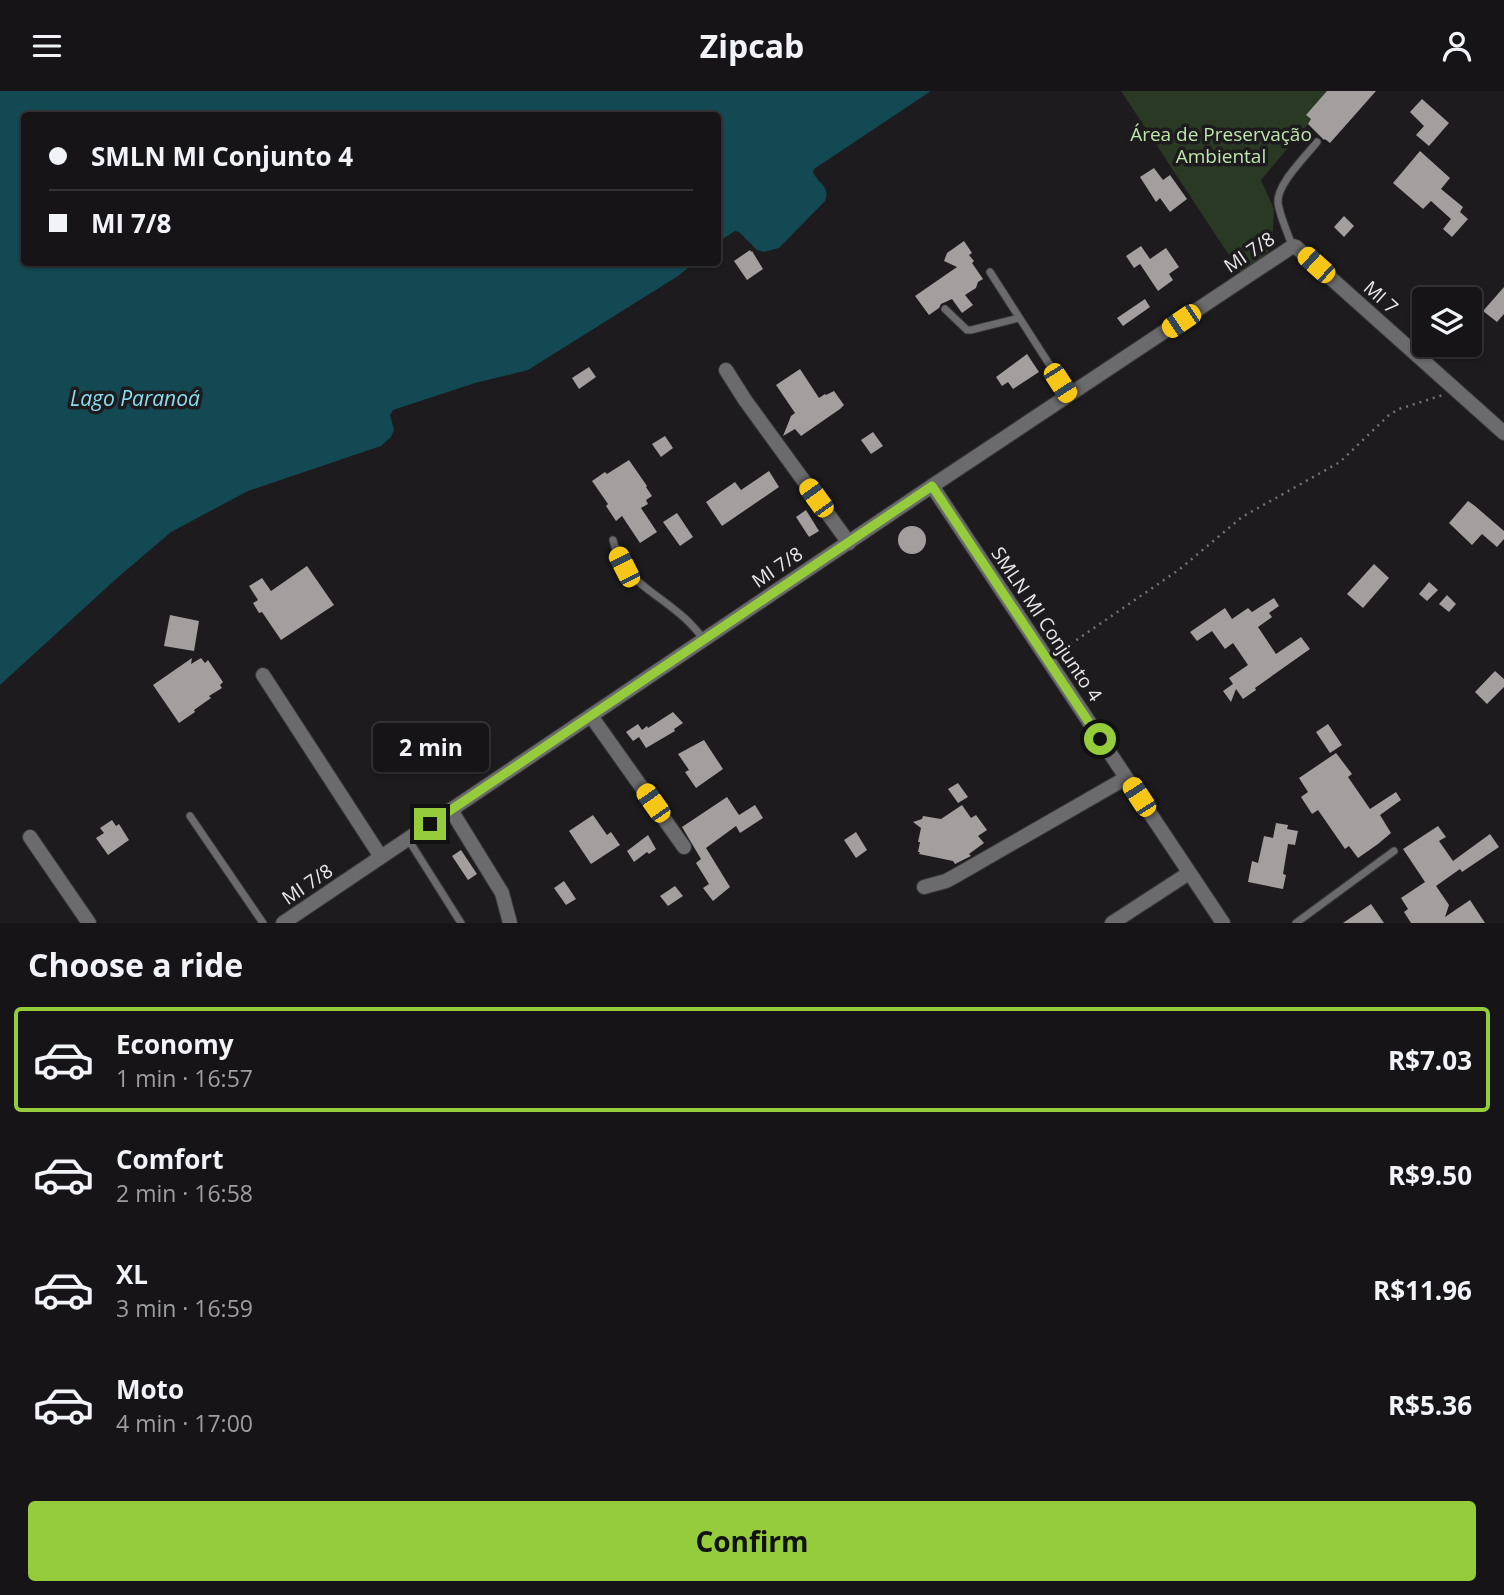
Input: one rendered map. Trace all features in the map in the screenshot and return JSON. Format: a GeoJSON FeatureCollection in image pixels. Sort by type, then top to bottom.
{"type":"FeatureCollection","features":[{"type":"Feature","properties":{"kind":"street","name":"MI 7"},"geometry":{"type":"LineString","coordinates":[[1293,246],[1504,433]]}},
{"type":"Feature","properties":{"kind":"street","name":"MI 7/8"},"geometry":{"type":"LineString","coordinates":[[283,923],[1293,246]]}},
{"type":"Feature","properties":{"kind":"street"},"geometry":{"type":"LineString","coordinates":[[726,370],[849,543]]}},
{"type":"Feature","properties":{"kind":"street","name":"SMLN MI Conjunto 4"},"geometry":{"type":"LineString","coordinates":[[932,486],[1223,923]]}},
{"type":"Feature","properties":{"kind":"street"},"geometry":{"type":"LineString","coordinates":[[263,675],[382,857]]}},
{"type":"Feature","properties":{"kind":"street"},"geometry":{"type":"LineString","coordinates":[[591,716],[684,847]]}},
{"type":"Feature","properties":{"kind":"street"},"geometry":{"type":"LineString","coordinates":[[924,887],[946,881],[1126,778]]}},
{"type":"Feature","properties":{"kind":"street"},"geometry":{"type":"LineString","coordinates":[[451,810],[502,893],[510,923]]}},
{"type":"Feature","properties":{"kind":"street"},"geometry":{"type":"LineString","coordinates":[[30,837],[89,923]]}},
{"type":"Feature","properties":{"kind":"street"},"geometry":{"type":"LineString","coordinates":[[1112,923],[1189,873]]}},
{"type":"Feature","properties":{"kind":"lane"},"geometry":{"type":"LineString","coordinates":[[1293,246],[1278,205],[1278,196],[1282,185],[1317,142]]}},
{"type":"Feature","properties":{"kind":"lane"},"geometry":{"type":"LineString","coordinates":[[990,272],[1069,395]]}},
{"type":"Feature","properties":{"kind":"lane"},"geometry":{"type":"LineString","coordinates":[[945,309],[967,330],[1019,318]]}},
{"type":"Feature","properties":{"kind":"lane"},"geometry":{"type":"LineString","coordinates":[[613,540],[616,553],[636,581],[682,616],[705,639]]}},
{"type":"Feature","properties":{"kind":"lane"},"geometry":{"type":"LineString","coordinates":[[190,816],[263,923]]}},
{"type":"Feature","properties":{"kind":"lane"},"geometry":{"type":"LineString","coordinates":[[408,839],[461,923]]}},
{"type":"Feature","properties":{"kind":"lane"},"geometry":{"type":"LineString","coordinates":[[1296,923],[1394,851]]}},
{"type":"Feature","properties":{"kind":"path"},"geometry":{"type":"LineString","coordinates":[[1048,660],[1180,569],[1246,515],[1340,462],[1389,415],[1399,409],[1456,391]]}},
{"type":"Feature","properties":{"kind":"green space","name":"Área de Preservação Ambiental"},"geometry":{"type":"Polygon","coordinates":[[[1121,91],[1336,91],[1261,180],[1274,209],[1272,246],[1246,281],[1121,91]]]}},
{"type":"Feature","properties":{"kind":"water","name":"Lago Paranoá"},"geometry":{"type":"Polygon","coordinates":[[[0,91],[931,91],[814,169],[815,176],[826,192],[825,201],[779,248],[764,252],[757,250],[739,232],[735,231],[721,240],[721,112],[21,112],[21,266],[690,266],[528,370],[475,383],[393,410],[390,415],[394,430],[381,446],[248,491],[171,532],[0,685],[0,91]]]}},
{"type":"Feature","properties":{"kind":"building"},"geometry":{"type":"Polygon","coordinates":[[[1327,91],[1376,91],[1330,143],[1308,124],[1311,119],[1306,115],[1327,91]]]}},
{"type":"Feature","properties":{"kind":"building"},"geometry":{"type":"Polygon","coordinates":[[[1422,99],[1449,123],[1429,146],[1416,135],[1424,126],[1410,112],[1422,99]]]}},
{"type":"Feature","properties":{"kind":"building"},"geometry":{"type":"Polygon","coordinates":[[[1420,151],[1450,178],[1441,189],[1463,207],[1460,212],[1468,219],[1452,237],[1443,229],[1451,219],[1431,201],[1423,209],[1393,183],[1420,151]]]}},
{"type":"Feature","properties":{"kind":"building"},"geometry":{"type":"Polygon","coordinates":[[[1154,168],[1163,180],[1170,175],[1187,199],[1170,212],[1160,198],[1156,202],[1140,177],[1154,168]]]}},
{"type":"Feature","properties":{"kind":"building"},"geometry":{"type":"Polygon","coordinates":[[[1344,216],[1354,226],[1344,237],[1334,227],[1344,216]]]}},
{"type":"Feature","properties":{"kind":"building"},"geometry":{"type":"Polygon","coordinates":[[[964,241],[972,253],[969,255],[974,261],[972,263],[983,279],[965,295],[973,305],[962,313],[952,299],[941,304],[929,315],[915,296],[957,267],[944,261],[947,253],[964,241]]]}},
{"type":"Feature","properties":{"kind":"building"},"geometry":{"type":"Polygon","coordinates":[[[1141,246],[1150,259],[1166,248],[1179,267],[1169,274],[1173,280],[1158,291],[1140,264],[1134,268],[1126,256],[1141,246]]]}},
{"type":"Feature","properties":{"kind":"building"},"geometry":{"type":"Polygon","coordinates":[[[750,250],[763,269],[747,280],[734,261],[750,250]]]}},
{"type":"Feature","properties":{"kind":"building"},"geometry":{"type":"Polygon","coordinates":[[[1504,287],[1504,314],[1497,322],[1483,311],[1504,287]]]}},
{"type":"Feature","properties":{"kind":"building"},"geometry":{"type":"Polygon","coordinates":[[[1145,299],[1150,307],[1123,326],[1117,318],[1145,299]]]}},
{"type":"Feature","properties":{"kind":"building"},"geometry":{"type":"Polygon","coordinates":[[[1027,354],[1039,372],[1013,389],[1008,382],[1002,386],[996,377],[1027,354]]]}},
{"type":"Feature","properties":{"kind":"building"},"geometry":{"type":"Polygon","coordinates":[[[589,367],[596,377],[579,389],[572,378],[589,367]]]}},
{"type":"Feature","properties":{"kind":"building"},"geometry":{"type":"Polygon","coordinates":[[[800,369],[819,398],[834,391],[844,405],[801,436],[795,429],[783,436],[791,416],[795,413],[776,385],[800,369]]]}},
{"type":"Feature","properties":{"kind":"building"},"geometry":{"type":"Polygon","coordinates":[[[873,432],[883,446],[871,454],[861,440],[873,432]]]}},
{"type":"Feature","properties":{"kind":"building"},"geometry":{"type":"Polygon","coordinates":[[[665,436],[673,448],[661,457],[652,444],[665,436]]]}},
{"type":"Feature","properties":{"kind":"building"},"geometry":{"type":"Polygon","coordinates":[[[629,460],[652,496],[646,500],[648,504],[641,508],[657,532],[640,543],[622,516],[616,521],[592,481],[629,460]]]}},
{"type":"Feature","properties":{"kind":"building"},"geometry":{"type":"Polygon","coordinates":[[[769,471],[779,487],[722,526],[706,502],[735,482],[741,490],[769,471]]]}},
{"type":"Feature","properties":{"kind":"building"},"geometry":{"type":"Polygon","coordinates":[[[1468,501],[1504,531],[1504,539],[1497,547],[1482,534],[1472,545],[1449,523],[1468,501]]]}},
{"type":"Feature","properties":{"kind":"building"},"geometry":{"type":"Polygon","coordinates":[[[806,510],[819,531],[809,537],[796,517],[806,510]]]}},
{"type":"Feature","properties":{"kind":"building"},"geometry":{"type":"Polygon","coordinates":[[[677,513],[693,537],[680,546],[663,522],[677,513]]]}},
{"type":"Feature","properties":{"kind":"building"},"geometry":{"type":"Polygon","coordinates":[[[912,526],[922,530],[926,540],[922,550],[912,554],[902,550],[898,540],[902,530],[912,526]]]}},
{"type":"Feature","properties":{"kind":"building"},"geometry":{"type":"Polygon","coordinates":[[[1374,564],[1389,578],[1363,608],[1347,594],[1374,564]]]}},
{"type":"Feature","properties":{"kind":"building"},"geometry":{"type":"Polygon","coordinates":[[[307,566],[334,605],[281,640],[253,603],[258,600],[249,586],[262,578],[271,591],[307,566]]]}},
{"type":"Feature","properties":{"kind":"building"},"geometry":{"type":"Polygon","coordinates":[[[1429,582],[1438,590],[1427,601],[1419,594],[1429,582]]]}},
{"type":"Feature","properties":{"kind":"building"},"geometry":{"type":"Polygon","coordinates":[[[1447,595],[1456,604],[1449,612],[1439,604],[1447,595]]]}},
{"type":"Feature","properties":{"kind":"building"},"geometry":{"type":"Polygon","coordinates":[[[1274,598],[1279,606],[1269,613],[1272,617],[1258,627],[1276,654],[1301,637],[1310,649],[1243,699],[1236,689],[1231,702],[1223,691],[1233,684],[1229,678],[1248,665],[1233,643],[1225,649],[1212,631],[1197,641],[1190,632],[1225,608],[1232,619],[1248,608],[1252,612],[1274,598]]]}},
{"type":"Feature","properties":{"kind":"building"},"geometry":{"type":"Polygon","coordinates":[[[170,615],[199,621],[194,651],[164,646],[170,615]]]}},
{"type":"Feature","properties":{"kind":"building"},"geometry":{"type":"Polygon","coordinates":[[[192,658],[191,664],[201,658],[205,663],[208,660],[223,682],[220,685],[222,688],[179,723],[153,685],[192,658]]]}},
{"type":"Feature","properties":{"kind":"building"},"geometry":{"type":"Polygon","coordinates":[[[1495,671],[1504,679],[1504,687],[1487,704],[1475,692],[1495,671]]]}},
{"type":"Feature","properties":{"kind":"building"},"geometry":{"type":"Polygon","coordinates":[[[673,712],[683,723],[674,729],[675,731],[646,748],[639,737],[633,741],[626,732],[638,724],[642,730],[647,726],[648,728],[673,712]]]}},
{"type":"Feature","properties":{"kind":"building"},"geometry":{"type":"Polygon","coordinates":[[[1328,724],[1342,745],[1330,753],[1316,732],[1328,724]]]}},
{"type":"Feature","properties":{"kind":"building"},"geometry":{"type":"Polygon","coordinates":[[[704,740],[723,769],[696,788],[685,772],[689,770],[678,754],[704,740]]]}},
{"type":"Feature","properties":{"kind":"building"},"geometry":{"type":"Polygon","coordinates":[[[1336,753],[1352,774],[1348,777],[1370,809],[1396,792],[1401,800],[1380,815],[1391,833],[1358,858],[1349,846],[1345,849],[1318,810],[1312,814],[1301,797],[1308,792],[1299,778],[1336,753]]]}},
{"type":"Feature","properties":{"kind":"building"},"geometry":{"type":"Polygon","coordinates":[[[958,783],[968,797],[958,803],[948,789],[958,783]]]}},
{"type":"Feature","properties":{"kind":"building"},"geometry":{"type":"Polygon","coordinates":[[[727,797],[739,815],[755,805],[763,818],[740,833],[736,826],[706,848],[730,887],[713,901],[703,888],[709,884],[696,863],[701,859],[682,827],[727,797]]]}},
{"type":"Feature","properties":{"kind":"building"},"geometry":{"type":"Polygon","coordinates":[[[962,805],[971,818],[976,815],[987,830],[978,836],[984,843],[969,854],[971,856],[955,864],[953,861],[919,854],[921,828],[913,822],[923,816],[941,819],[962,805]]]}},
{"type":"Feature","properties":{"kind":"building"},"geometry":{"type":"Polygon","coordinates":[[[593,815],[607,835],[611,832],[620,845],[591,864],[569,831],[593,815]]]}},
{"type":"Feature","properties":{"kind":"building"},"geometry":{"type":"Polygon","coordinates":[[[112,820],[116,826],[119,824],[129,840],[108,855],[96,838],[104,833],[100,828],[112,820]]]}},
{"type":"Feature","properties":{"kind":"building"},"geometry":{"type":"Polygon","coordinates":[[[1276,823],[1288,825],[1287,829],[1298,831],[1295,845],[1288,844],[1283,889],[1248,882],[1252,861],[1258,863],[1264,836],[1273,838],[1276,823]]]}},
{"type":"Feature","properties":{"kind":"building"},"geometry":{"type":"Polygon","coordinates":[[[1438,826],[1446,837],[1439,841],[1453,861],[1490,834],[1499,847],[1436,886],[1449,905],[1445,917],[1470,900],[1485,923],[1411,923],[1404,912],[1408,909],[1401,898],[1425,882],[1403,849],[1438,826]]]}},
{"type":"Feature","properties":{"kind":"building"},"geometry":{"type":"Polygon","coordinates":[[[856,832],[867,850],[856,858],[844,840],[856,832]]]}},
{"type":"Feature","properties":{"kind":"building"},"geometry":{"type":"Polygon","coordinates":[[[648,835],[656,849],[634,862],[627,851],[648,835]]]}},
{"type":"Feature","properties":{"kind":"building"},"geometry":{"type":"Polygon","coordinates":[[[461,850],[477,874],[468,880],[452,856],[461,850]]]}},
{"type":"Feature","properties":{"kind":"building"},"geometry":{"type":"Polygon","coordinates":[[[564,881],[576,899],[566,905],[554,888],[564,881]]]}},
{"type":"Feature","properties":{"kind":"building"},"geometry":{"type":"Polygon","coordinates":[[[675,886],[683,896],[668,906],[660,896],[675,886]]]}},
{"type":"Feature","properties":{"kind":"building"},"geometry":{"type":"Polygon","coordinates":[[[1371,904],[1384,923],[1343,923],[1371,904]]]}},
{"type":"Feature","properties":{"kind":"route"},"geometry":{"type":"LineString","coordinates":[[430,824],[932,486],[1100,739]]}}]}
